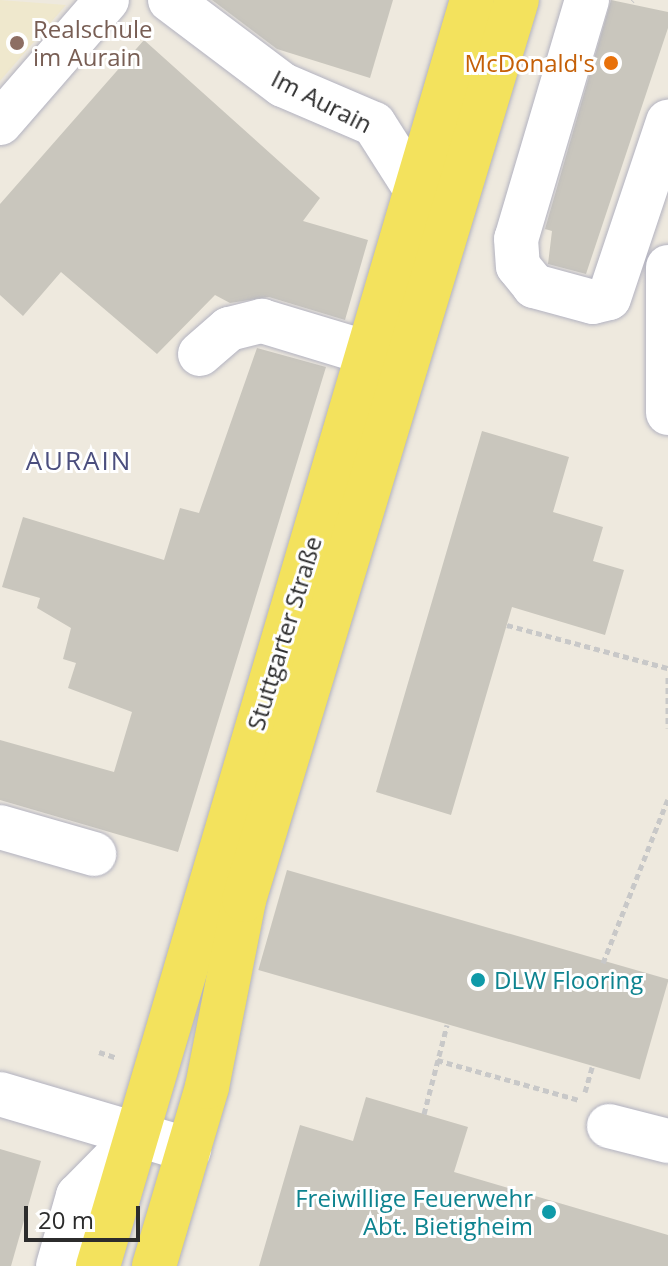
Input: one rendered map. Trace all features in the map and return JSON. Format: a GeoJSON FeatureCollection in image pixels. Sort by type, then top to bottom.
{"type":"FeatureCollection","features":[{"type":"Feature","properties":{"kind":"main road","name":"Stuttgarter Straße"},"geometry":{"type":"LineString","coordinates":[[98,1266],[472,0]]}},
{"type":"Feature","properties":{"kind":"main road","name":"Stuttgarter Straße"},"geometry":{"type":"LineString","coordinates":[[154,1266],[189,1150],[244,900],[517,0]]}},
{"type":"Feature","properties":{"kind":"street"},"geometry":{"type":"LineString","coordinates":[[0,123],[107,0]]}},
{"type":"Feature","properties":{"kind":"street","name":"Im Aurain"},"geometry":{"type":"LineString","coordinates":[[170,0],[283,85],[374,124],[416,190]]}},
{"type":"Feature","properties":{"kind":"street"},"geometry":{"type":"LineString","coordinates":[[587,0],[516,239],[518,266],[534,286],[593,302],[609,298],[668,122]]}},
{"type":"Feature","properties":{"kind":"street"},"geometry":{"type":"LineString","coordinates":[[668,267],[668,413]]}},
{"type":"Feature","properties":{"kind":"street"},"geometry":{"type":"LineString","coordinates":[[200,354],[229,329],[262,321],[368,353]]}},
{"type":"Feature","properties":{"kind":"street"},"geometry":{"type":"LineString","coordinates":[[0,827],[94,854]]}},
{"type":"Feature","properties":{"kind":"street"},"geometry":{"type":"LineString","coordinates":[[0,1094],[189,1150]]}},
{"type":"Feature","properties":{"kind":"street"},"geometry":{"type":"LineString","coordinates":[[596,1113],[668,1141]]}},
{"type":"Feature","properties":{"kind":"street"},"geometry":{"type":"LineString","coordinates":[[58,1266],[78,1196],[137,1136]]}},
{"type":"Feature","properties":{"kind":"path"},"geometry":{"type":"LineString","coordinates":[[507,625],[668,668]]}},
{"type":"Feature","properties":{"kind":"path"},"geometry":{"type":"LineString","coordinates":[[668,677],[668,728]]}},
{"type":"Feature","properties":{"kind":"path"},"geometry":{"type":"LineString","coordinates":[[603,963],[668,799]]}},
{"type":"Feature","properties":{"kind":"path"},"geometry":{"type":"LineString","coordinates":[[424,1114],[447,1025]]}},
{"type":"Feature","properties":{"kind":"path"},"geometry":{"type":"LineString","coordinates":[[437,1060],[596,1113],[592,1067]]}},
{"type":"Feature","properties":{"kind":"shaded area","name":"Realschule im Aurain"},"geometry":{"type":"Polygon","coordinates":[[[0,0],[66,5],[0,81],[0,0]]]}},
{"type":"Feature","properties":{"kind":"building"},"geometry":{"type":"Polygon","coordinates":[[[212,0],[393,0],[370,78],[277,49],[212,0]]]}},
{"type":"Feature","properties":{"kind":"building"},"geometry":{"type":"Polygon","coordinates":[[[611,0],[668,12],[668,28],[586,274],[548,264],[552,231],[545,229],[611,0]]]}},
{"type":"Feature","properties":{"kind":"building"},"geometry":{"type":"Polygon","coordinates":[[[144,40],[320,198],[303,221],[368,240],[345,320],[269,297],[230,303],[215,295],[157,354],[61,272],[23,316],[0,295],[0,204],[144,40]]]}},
{"type":"Feature","properties":{"kind":"building"},"geometry":{"type":"Polygon","coordinates":[[[257,348],[326,367],[178,852],[0,800],[0,740],[114,772],[132,712],[68,688],[76,663],[63,659],[71,628],[37,608],[40,598],[2,587],[23,517],[164,560],[180,508],[199,513],[257,348]]]}},
{"type":"Feature","properties":{"kind":"building"},"geometry":{"type":"Polygon","coordinates":[[[482,431],[569,457],[553,512],[603,527],[593,561],[624,570],[605,635],[512,607],[451,815],[376,792],[482,431]]]}},
{"type":"Feature","properties":{"kind":"building","name":"DLW Flooring"},"geometry":{"type":"Polygon","coordinates":[[[287,870],[668,979],[640,1079],[258,970],[287,870]]]}},
{"type":"Feature","properties":{"kind":"building"},"geometry":{"type":"Polygon","coordinates":[[[366,1097],[468,1127],[454,1172],[668,1235],[668,1266],[259,1266],[300,1125],[353,1141],[366,1097]]]}},
{"type":"Feature","properties":{"kind":"building"},"geometry":{"type":"Polygon","coordinates":[[[0,1149],[41,1161],[11,1266],[0,1266],[0,1149]]]}},
{"type":"Feature","properties":{"kind":"place","name":"Realschule im Aurain"},"geometry":{"type":"Point","coordinates":[17,43]}},
{"type":"Feature","properties":{"kind":"place","name":"McDonald's"},"geometry":{"type":"Point","coordinates":[611,63]}},
{"type":"Feature","properties":{"kind":"place","name":"DLW Flooring"},"geometry":{"type":"Point","coordinates":[478,980]}},
{"type":"Feature","properties":{"kind":"place","name":"Freiwillige Feuerwehr Abt. Bietigheim"},"geometry":{"type":"Point","coordinates":[549,1212]}},
{"type":"Feature","properties":{"kind":"district","name":"AURAIN"},"geometry":{"type":"Point","coordinates":[79,461]}}]}
